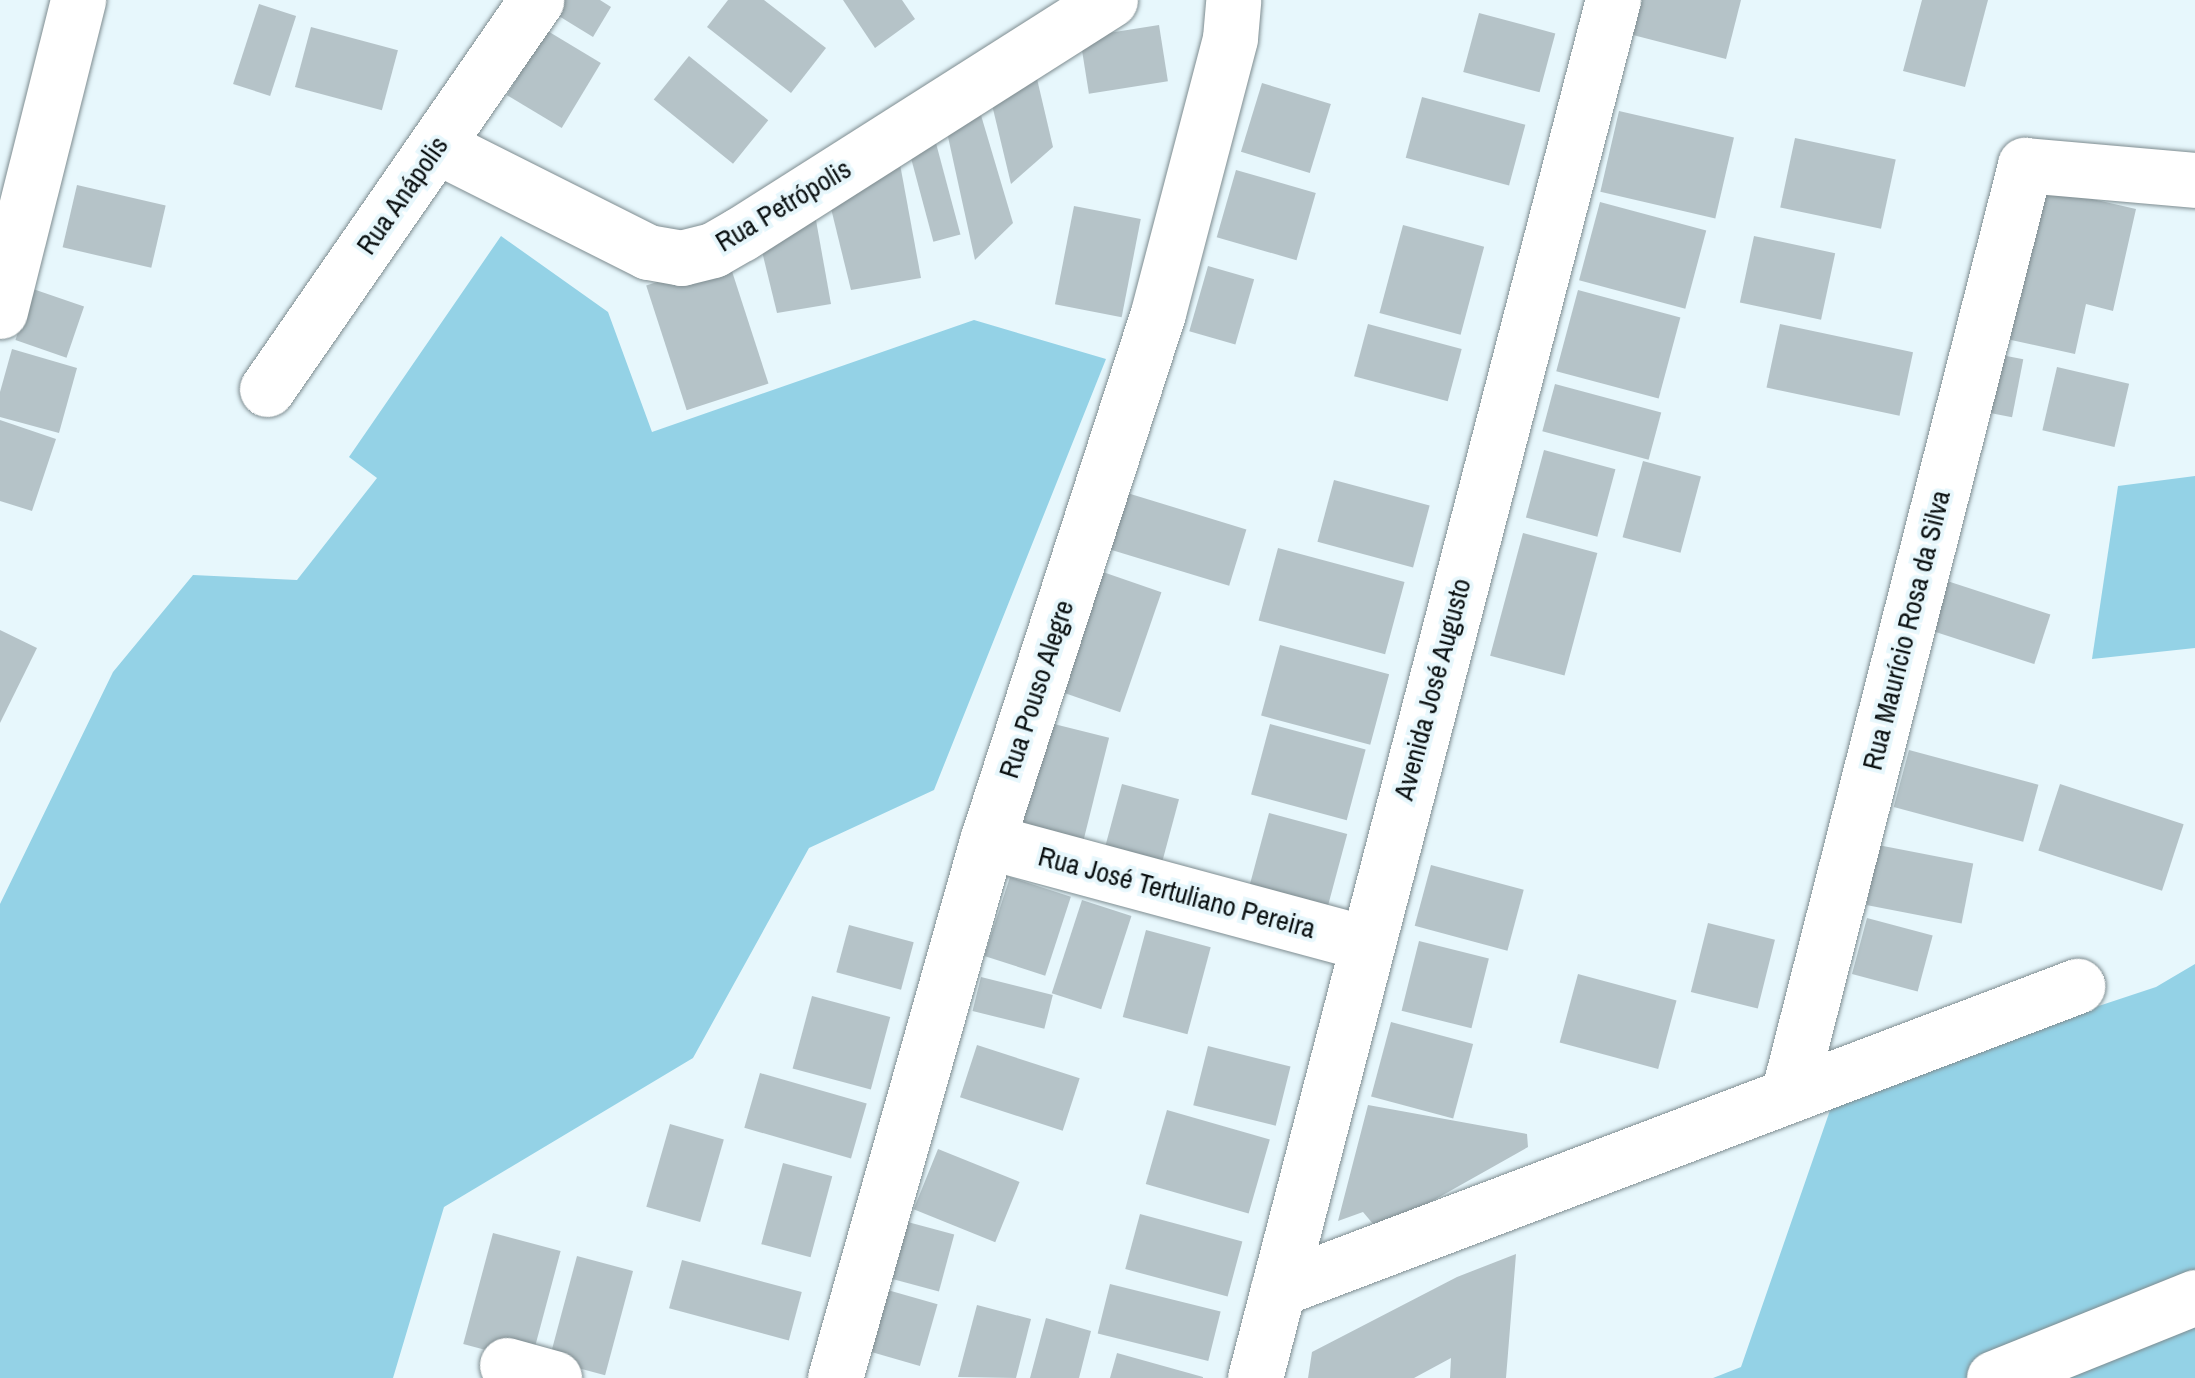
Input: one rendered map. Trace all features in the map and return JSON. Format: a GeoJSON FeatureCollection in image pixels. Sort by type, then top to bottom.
{"type":"FeatureCollection","features":[{"type":"Feature","properties":{"kind":"street"},"geometry":{"type":"LineString","coordinates":[[0,311],[78,0]]}},
{"type":"Feature","properties":{"kind":"street","name":"Rua Anápolis"},"geometry":{"type":"LineString","coordinates":[[267,389],[536,0]]}},
{"type":"Feature","properties":{"kind":"street","name":"Rua Petrópolis"},"geometry":{"type":"LineString","coordinates":[[437,146],[648,252],[682,258],[712,250],[741,234],[1110,0]]}},
{"type":"Feature","properties":{"kind":"street","name":"Rua Pouso Alegre"},"geometry":{"type":"LineString","coordinates":[[835,1378],[987,840],[1158,314],[1230,38],[1233,0]]}},
{"type":"Feature","properties":{"kind":"street","name":"Avenida José Augusto"},"geometry":{"type":"LineString","coordinates":[[1254,1378],[1613,0]]}},
{"type":"Feature","properties":{"kind":"street","name":"Rua Maurício Rosa da Silva"},"geometry":{"type":"LineString","coordinates":[[1788,1096],[2025,165],[2195,180]]}},
{"type":"Feature","properties":{"kind":"street","name":"Rua José Tertuliano Pereira"},"geometry":{"type":"LineString","coordinates":[[987,840],[1366,943]]}},
{"type":"Feature","properties":{"kind":"street"},"geometry":{"type":"LineString","coordinates":[[1278,1288],[2077,986]]}},
{"type":"Feature","properties":{"kind":"street"},"geometry":{"type":"LineString","coordinates":[[1994,1378],[2195,1297]]}},
{"type":"Feature","properties":{"kind":"shaded area"},"geometry":{"type":"Polygon","coordinates":[[[501,236],[608,312],[652,432],[974,320],[1106,359],[934,790],[809,848],[693,1058],[444,1207],[393,1378],[0,1378],[0,904],[113,672],[193,575],[297,580],[377,478],[349,457],[501,236]]]}},
{"type":"Feature","properties":{"kind":"shaded area"},"geometry":{"type":"Polygon","coordinates":[[[2195,476],[2195,648],[2092,659],[2118,486],[2195,476]]]}},
{"type":"Feature","properties":{"kind":"shaded area"},"geometry":{"type":"Polygon","coordinates":[[[2195,964],[2195,1378],[1713,1378],[1741,1367],[1836,1093],[2156,987],[2195,964]]]}},
{"type":"Feature","properties":{"kind":"building"},"geometry":{"type":"Polygon","coordinates":[[[555,0],[600,0],[611,7],[593,37],[549,10],[555,0]]]}},
{"type":"Feature","properties":{"kind":"building"},"geometry":{"type":"Polygon","coordinates":[[[728,0],[764,0],[826,48],[791,93],[707,27],[728,0]]]}},
{"type":"Feature","properties":{"kind":"building"},"geometry":{"type":"Polygon","coordinates":[[[843,0],[902,0],[915,19],[875,48],[843,0]]]}},
{"type":"Feature","properties":{"kind":"building"},"geometry":{"type":"Polygon","coordinates":[[[1642,0],[1741,0],[1726,59],[1633,35],[1642,0]]]}},
{"type":"Feature","properties":{"kind":"building"},"geometry":{"type":"Polygon","coordinates":[[[1922,0],[1988,0],[1965,87],[1903,71],[1922,0]]]}},
{"type":"Feature","properties":{"kind":"building"},"geometry":{"type":"Polygon","coordinates":[[[259,4],[296,16],[270,96],[233,84],[259,4]]]}},
{"type":"Feature","properties":{"kind":"building"},"geometry":{"type":"Polygon","coordinates":[[[1479,13],[1555,33],[1540,92],[1463,72],[1479,13]]]}},
{"type":"Feature","properties":{"kind":"building"},"geometry":{"type":"Polygon","coordinates":[[[1159,25],[1168,81],[1089,94],[1080,38],[1159,25]]]}},
{"type":"Feature","properties":{"kind":"building"},"geometry":{"type":"Polygon","coordinates":[[[311,27],[398,50],[382,110],[295,87],[311,27]]]}},
{"type":"Feature","properties":{"kind":"building"},"geometry":{"type":"Polygon","coordinates":[[[546,30],[601,63],[562,128],[507,95],[546,30]]]}},
{"type":"Feature","properties":{"kind":"building"},"geometry":{"type":"Polygon","coordinates":[[[689,56],[768,120],[733,164],[654,100],[689,56]]]}},
{"type":"Feature","properties":{"kind":"building"},"geometry":{"type":"Polygon","coordinates":[[[1034,66],[1053,147],[1011,184],[988,88],[1034,66]]]}},
{"type":"Feature","properties":{"kind":"building"},"geometry":{"type":"Polygon","coordinates":[[[1262,83],[1331,104],[1310,173],[1241,152],[1262,83]]]}},
{"type":"Feature","properties":{"kind":"building"},"geometry":{"type":"Polygon","coordinates":[[[975,95],[1013,223],[975,260],[943,114],[975,95]]]}},
{"type":"Feature","properties":{"kind":"building"},"geometry":{"type":"Polygon","coordinates":[[[1422,97],[1525,125],[1509,186],[1406,158],[1422,97]]]}},
{"type":"Feature","properties":{"kind":"building"},"geometry":{"type":"Polygon","coordinates":[[[1619,111],[1734,138],[1715,218],[1600,192],[1619,111]]]}},
{"type":"Feature","properties":{"kind":"building"},"geometry":{"type":"Polygon","coordinates":[[[933,132],[960,234],[933,242],[906,139],[933,132]]]}},
{"type":"Feature","properties":{"kind":"building"},"geometry":{"type":"Polygon","coordinates":[[[895,137],[921,278],[851,290],[826,188],[895,137]]]}},
{"type":"Feature","properties":{"kind":"building"},"geometry":{"type":"Polygon","coordinates":[[[1795,138],[1896,159],[1881,229],[1780,207],[1795,138]]]}},
{"type":"Feature","properties":{"kind":"building"},"geometry":{"type":"Polygon","coordinates":[[[1236,170],[1316,193],[1296,260],[1217,237],[1236,170]]]}},
{"type":"Feature","properties":{"kind":"building"},"geometry":{"type":"Polygon","coordinates":[[[2027,184],[2136,209],[2113,311],[2086,304],[2075,354],[1993,336],[2027,184]]]}},
{"type":"Feature","properties":{"kind":"building"},"geometry":{"type":"Polygon","coordinates":[[[77,185],[166,205],[151,268],[63,247],[77,185]]]}},
{"type":"Feature","properties":{"kind":"building"},"geometry":{"type":"Polygon","coordinates":[[[812,198],[831,304],[777,313],[758,235],[812,198]]]}},
{"type":"Feature","properties":{"kind":"building"},"geometry":{"type":"Polygon","coordinates":[[[1600,202],[1706,230],[1685,309],[1579,280],[1600,202]]]}},
{"type":"Feature","properties":{"kind":"building"},"geometry":{"type":"Polygon","coordinates":[[[1074,206],[1141,219],[1122,317],[1055,304],[1074,206]]]}},
{"type":"Feature","properties":{"kind":"building"},"geometry":{"type":"Polygon","coordinates":[[[1403,225],[1484,247],[1461,335],[1379,313],[1403,225]]]}},
{"type":"Feature","properties":{"kind":"building"},"geometry":{"type":"Polygon","coordinates":[[[1754,236],[1835,253],[1821,320],[1740,303],[1754,236]]]}},
{"type":"Feature","properties":{"kind":"building"},"geometry":{"type":"Polygon","coordinates":[[[728,259],[768,384],[687,410],[646,286],[728,259]]]}},
{"type":"Feature","properties":{"kind":"building"},"geometry":{"type":"Polygon","coordinates":[[[1208,266],[1254,279],[1235,345],[1189,331],[1208,266]]]}},
{"type":"Feature","properties":{"kind":"building"},"geometry":{"type":"Polygon","coordinates":[[[33,289],[84,307],[66,358],[15,340],[33,289]]]}},
{"type":"Feature","properties":{"kind":"building"},"geometry":{"type":"Polygon","coordinates":[[[1578,290],[1680,317],[1659,399],[1556,371],[1578,290]]]}},
{"type":"Feature","properties":{"kind":"building"},"geometry":{"type":"Polygon","coordinates":[[[1368,324],[1462,349],[1448,401],[1354,376],[1368,324]]]}},
{"type":"Feature","properties":{"kind":"building"},"geometry":{"type":"Polygon","coordinates":[[[1780,324],[1913,352],[1900,416],[1766,388],[1780,324]]]}},
{"type":"Feature","properties":{"kind":"building"},"geometry":{"type":"Polygon","coordinates":[[[12,349],[77,368],[59,433],[0,417],[0,392],[12,349]]]}},
{"type":"Feature","properties":{"kind":"building"},"geometry":{"type":"Polygon","coordinates":[[[1986,352],[2023,359],[2012,417],[1975,410],[1986,352]]]}},
{"type":"Feature","properties":{"kind":"building"},"geometry":{"type":"Polygon","coordinates":[[[2057,367],[2129,384],[2114,447],[2042,430],[2057,367]]]}},
{"type":"Feature","properties":{"kind":"building"},"geometry":{"type":"Polygon","coordinates":[[[1555,384],[1661,412],[1649,460],[1542,431],[1555,384]]]}},
{"type":"Feature","properties":{"kind":"building"},"geometry":{"type":"Polygon","coordinates":[[[0,420],[56,439],[32,511],[0,501],[0,420]]]}},
{"type":"Feature","properties":{"kind":"building"},"geometry":{"type":"Polygon","coordinates":[[[1544,450],[1615,469],[1597,537],[1526,518],[1544,450]]]}},
{"type":"Feature","properties":{"kind":"building"},"geometry":{"type":"Polygon","coordinates":[[[1643,461],[1701,477],[1681,553],[1623,537],[1643,461]]]}},
{"type":"Feature","properties":{"kind":"building"},"geometry":{"type":"Polygon","coordinates":[[[1334,480],[1430,506],[1413,567],[1317,542],[1334,480]]]}},
{"type":"Feature","properties":{"kind":"building"},"geometry":{"type":"Polygon","coordinates":[[[1124,492],[1246,529],[1229,586],[1107,548],[1124,492]]]}},
{"type":"Feature","properties":{"kind":"building"},"geometry":{"type":"Polygon","coordinates":[[[1523,533],[1597,553],[1565,676],[1490,656],[1523,533]]]}},
{"type":"Feature","properties":{"kind":"building"},"geometry":{"type":"Polygon","coordinates":[[[1278,548],[1405,582],[1385,654],[1259,620],[1278,548]]]}},
{"type":"Feature","properties":{"kind":"building"},"geometry":{"type":"Polygon","coordinates":[[[1100,571],[1161,592],[1120,712],[1059,691],[1100,571]]]}},
{"type":"Feature","properties":{"kind":"building"},"geometry":{"type":"Polygon","coordinates":[[[1941,579],[2050,615],[2034,664],[1925,628],[1941,579]]]}},
{"type":"Feature","properties":{"kind":"building"},"geometry":{"type":"Polygon","coordinates":[[[0,630],[37,648],[0,723],[0,630]]]}},
{"type":"Feature","properties":{"kind":"building"},"geometry":{"type":"Polygon","coordinates":[[[1280,645],[1389,674],[1370,745],[1261,716],[1280,645]]]}},
{"type":"Feature","properties":{"kind":"building"},"geometry":{"type":"Polygon","coordinates":[[[1046,722],[1109,738],[1083,841],[1020,825],[1046,722]]]}},
{"type":"Feature","properties":{"kind":"building"},"geometry":{"type":"Polygon","coordinates":[[[1270,724],[1366,750],[1347,820],[1251,795],[1270,724]]]}},
{"type":"Feature","properties":{"kind":"building"},"geometry":{"type":"Polygon","coordinates":[[[1909,750],[2038,785],[2023,842],[1894,807],[1909,750]]]}},
{"type":"Feature","properties":{"kind":"building"},"geometry":{"type":"Polygon","coordinates":[[[1122,784],[1179,799],[1162,863],[1105,848],[1122,784]]]}},
{"type":"Feature","properties":{"kind":"building"},"geometry":{"type":"Polygon","coordinates":[[[2060,784],[2184,824],[2162,891],[2038,851],[2060,784]]]}},
{"type":"Feature","properties":{"kind":"building"},"geometry":{"type":"Polygon","coordinates":[[[1269,813],[1347,834],[1327,908],[1249,887],[1269,813]]]}},
{"type":"Feature","properties":{"kind":"building"},"geometry":{"type":"Polygon","coordinates":[[[1878,845],[1973,864],[1962,923],[1866,905],[1878,845]]]}},
{"type":"Feature","properties":{"kind":"building"},"geometry":{"type":"Polygon","coordinates":[[[1431,865],[1524,890],[1507,951],[1415,926],[1431,865]]]}},
{"type":"Feature","properties":{"kind":"building"},"geometry":{"type":"Polygon","coordinates":[[[1010,877],[1071,897],[1045,976],[984,956],[1010,877]]]}},
{"type":"Feature","properties":{"kind":"building"},"geometry":{"type":"Polygon","coordinates":[[[1082,900],[1131,916],[1101,1009],[1052,993],[1082,900]]]}},
{"type":"Feature","properties":{"kind":"building"},"geometry":{"type":"Polygon","coordinates":[[[1867,918],[1933,936],[1918,992],[1852,974],[1867,918]]]}},
{"type":"Feature","properties":{"kind":"building"},"geometry":{"type":"Polygon","coordinates":[[[1708,923],[1775,940],[1758,1009],[1691,992],[1708,923]]]}},
{"type":"Feature","properties":{"kind":"building"},"geometry":{"type":"Polygon","coordinates":[[[849,925],[914,942],[901,990],[836,972],[849,925]]]}},
{"type":"Feature","properties":{"kind":"building"},"geometry":{"type":"Polygon","coordinates":[[[1146,930],[1211,947],[1187,1034],[1123,1017],[1146,930]]]}},
{"type":"Feature","properties":{"kind":"building"},"geometry":{"type":"Polygon","coordinates":[[[1419,941],[1489,958],[1471,1028],[1402,1011],[1419,941]]]}},
{"type":"Feature","properties":{"kind":"building"},"geometry":{"type":"Polygon","coordinates":[[[1578,974],[1677,1000],[1658,1069],[1560,1043],[1578,974]]]}},
{"type":"Feature","properties":{"kind":"building"},"geometry":{"type":"Polygon","coordinates":[[[981,977],[1053,995],[1044,1029],[973,1011],[981,977]]]}},
{"type":"Feature","properties":{"kind":"building"},"geometry":{"type":"Polygon","coordinates":[[[812,996],[890,1017],[871,1089],[793,1068],[812,996]]]}},
{"type":"Feature","properties":{"kind":"building"},"geometry":{"type":"Polygon","coordinates":[[[1391,1022],[1473,1044],[1453,1118],[1371,1096],[1391,1022]]]}},
{"type":"Feature","properties":{"kind":"building"},"geometry":{"type":"Polygon","coordinates":[[[977,1045],[1080,1078],[1063,1131],[960,1097],[977,1045]]]}},
{"type":"Feature","properties":{"kind":"building"},"geometry":{"type":"Polygon","coordinates":[[[1208,1046],[1290,1067],[1276,1126],[1193,1105],[1208,1046]]]}},
{"type":"Feature","properties":{"kind":"building"},"geometry":{"type":"Polygon","coordinates":[[[760,1073],[867,1104],[851,1158],[744,1128],[760,1073]]]}},
{"type":"Feature","properties":{"kind":"building"},"geometry":{"type":"Polygon","coordinates":[[[1368,1105],[1527,1134],[1528,1147],[1379,1231],[1363,1212],[1338,1221],[1368,1105]]]}},
{"type":"Feature","properties":{"kind":"building"},"geometry":{"type":"Polygon","coordinates":[[[1167,1110],[1270,1139],[1249,1214],[1146,1184],[1167,1110]]]}},
{"type":"Feature","properties":{"kind":"building"},"geometry":{"type":"Polygon","coordinates":[[[670,1124],[724,1139],[700,1222],[646,1207],[670,1124]]]}},
{"type":"Feature","properties":{"kind":"building"},"geometry":{"type":"Polygon","coordinates":[[[938,1149],[1020,1182],[995,1242],[914,1209],[938,1149]]]}},
{"type":"Feature","properties":{"kind":"building"},"geometry":{"type":"Polygon","coordinates":[[[783,1163],[832,1176],[811,1257],[761,1244],[783,1163]]]}},
{"type":"Feature","properties":{"kind":"building"},"geometry":{"type":"Polygon","coordinates":[[[1140,1214],[1242,1241],[1228,1296],[1125,1269],[1140,1214]]]}},
{"type":"Feature","properties":{"kind":"building"},"geometry":{"type":"Polygon","coordinates":[[[904,1221],[954,1234],[939,1291],[889,1278],[904,1221]]]}},
{"type":"Feature","properties":{"kind":"building"},"geometry":{"type":"Polygon","coordinates":[[[493,1233],[561,1251],[531,1362],[463,1344],[493,1233]]]}},
{"type":"Feature","properties":{"kind":"building"},"geometry":{"type":"Polygon","coordinates":[[[1516,1254],[1506,1378],[1450,1378],[1451,1358],[1414,1378],[1308,1378],[1312,1352],[1457,1277],[1516,1254]]]}},
{"type":"Feature","properties":{"kind":"building"},"geometry":{"type":"Polygon","coordinates":[[[577,1256],[633,1271],[605,1375],[549,1360],[577,1256]]]}},
{"type":"Feature","properties":{"kind":"building"},"geometry":{"type":"Polygon","coordinates":[[[682,1260],[802,1292],[789,1340],[669,1308],[682,1260]]]}},
{"type":"Feature","properties":{"kind":"building"},"geometry":{"type":"Polygon","coordinates":[[[1110,1284],[1221,1312],[1208,1361],[1098,1333],[1110,1284]]]}},
{"type":"Feature","properties":{"kind":"building"},"geometry":{"type":"Polygon","coordinates":[[[877,1287],[938,1304],[920,1366],[859,1349],[877,1287]]]}},
{"type":"Feature","properties":{"kind":"building"},"geometry":{"type":"Polygon","coordinates":[[[977,1305],[1031,1319],[1016,1378],[958,1377],[977,1305]]]}},
{"type":"Feature","properties":{"kind":"building"},"geometry":{"type":"Polygon","coordinates":[[[1046,1318],[1091,1331],[1079,1378],[1030,1378],[1046,1318]]]}},
{"type":"Feature","properties":{"kind":"building"},"geometry":{"type":"Polygon","coordinates":[[[1117,1353],[1203,1377],[1203,1378],[1110,1378],[1117,1353]]]}}]}
